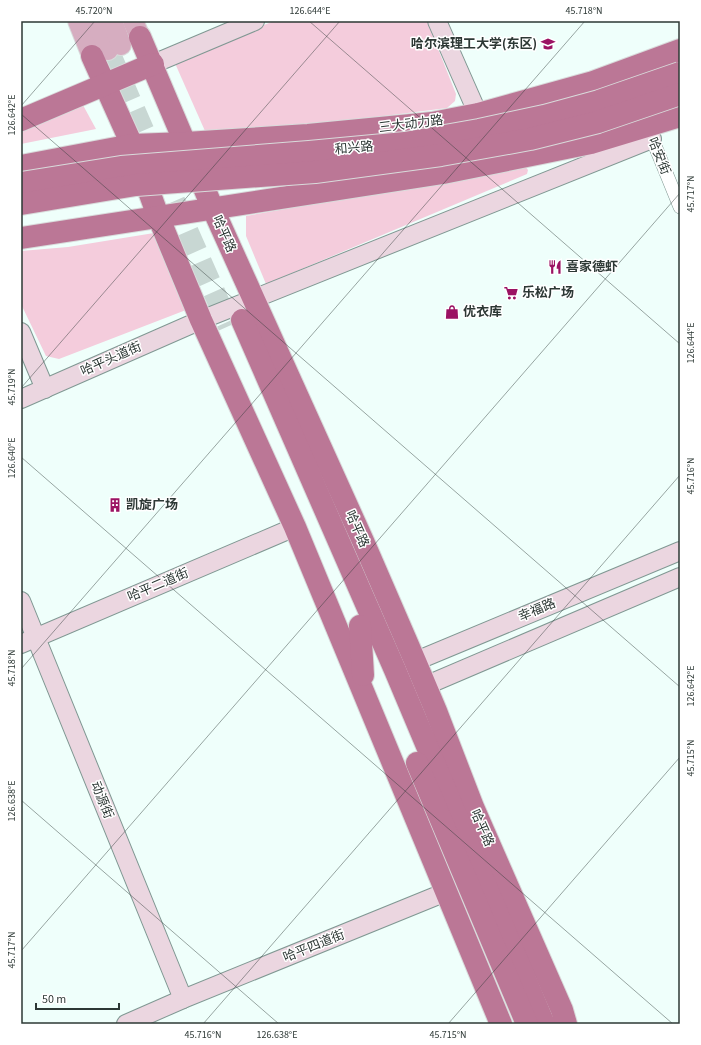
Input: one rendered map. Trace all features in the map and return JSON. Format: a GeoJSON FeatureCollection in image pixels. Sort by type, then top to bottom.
{"type":"FeatureCollection","features":[{"type":"Feature","properties":{"kind":"highway","name":"哈平路"},"geometry":{"type":"LineString","coordinates":[[119,42],[153,64],[213,209],[363,541],[415,661],[472,807],[562,1010],[566,1024]]}},
{"type":"Feature","properties":{"kind":"highway"},"geometry":{"type":"LineString","coordinates":[[119,42],[104,84],[132,145],[158,216],[201,320],[296,527],[501,1024]]}},
{"type":"Feature","properties":{"kind":"highway","name":"三大动力路"},"geometry":{"type":"LineString","coordinates":[[132,145],[308,135],[432,123],[478,114],[593,82],[680,50]]}},
{"type":"Feature","properties":{"kind":"highway"},"geometry":{"type":"LineString","coordinates":[[21,120],[153,64]]}},
{"type":"Feature","properties":{"kind":"highway","name":"和兴路"},"geometry":{"type":"LineString","coordinates":[[21,183],[121,167],[405,143],[479,130],[544,116],[599,101],[680,73]]}},
{"type":"Feature","properties":{"kind":"highway"},"geometry":{"type":"LineString","coordinates":[[21,204],[136,185],[315,172],[441,155],[530,139],[598,122],[680,94]]}},
{"type":"Feature","properties":{"kind":"highway"},"geometry":{"type":"LineString","coordinates":[[21,238],[158,216],[443,174],[591,143],[650,133],[680,116]]}},
{"type":"Feature","properties":{"kind":"highway"},"geometry":{"type":"LineString","coordinates":[[21,166],[132,145]]}},
{"type":"Feature","properties":{"kind":"highway","name":"哈平路"},"geometry":{"type":"LineString","coordinates":[[527,1024],[360,626],[236,323],[395,670],[544,1024]]}},
{"type":"Feature","properties":{"kind":"highway"},"geometry":{"type":"LineString","coordinates":[[363,541],[395,670]]}},
{"type":"Feature","properties":{"kind":"highway"},"geometry":{"type":"LineString","coordinates":[[360,626],[364,693]]}},
{"type":"Feature","properties":{"kind":"main road"},"geometry":{"type":"LineString","coordinates":[[78,21],[119,42]]}},
{"type":"Feature","properties":{"kind":"main road"},"geometry":{"type":"LineString","coordinates":[[97,21],[119,42]]}},
{"type":"Feature","properties":{"kind":"main road"},"geometry":{"type":"LineString","coordinates":[[112,21],[119,42]]}},
{"type":"Feature","properties":{"kind":"street"},"geometry":{"type":"LineString","coordinates":[[153,64],[255,21]]}},
{"type":"Feature","properties":{"kind":"street"},"geometry":{"type":"LineString","coordinates":[[437,21],[478,114]]}},
{"type":"Feature","properties":{"kind":"street","name":"哈安街"},"geometry":{"type":"LineString","coordinates":[[650,133],[680,207]]}},
{"type":"Feature","properties":{"kind":"street","name":"哈平头道街"},"geometry":{"type":"LineString","coordinates":[[21,399],[201,320],[650,133]]}},
{"type":"Feature","properties":{"kind":"street"},"geometry":{"type":"LineString","coordinates":[[21,332],[45,389]]}},
{"type":"Feature","properties":{"kind":"street","name":"哈平二道街"},"geometry":{"type":"LineString","coordinates":[[28,640],[296,527]]}},
{"type":"Feature","properties":{"kind":"street","name":"幸福路"},"geometry":{"type":"LineString","coordinates":[[395,670],[680,551]]}},
{"type":"Feature","properties":{"kind":"street","name":"幸福路"},"geometry":{"type":"LineString","coordinates":[[405,694],[680,577]]}},
{"type":"Feature","properties":{"kind":"street","name":"动源街"},"geometry":{"type":"LineString","coordinates":[[21,601],[28,640],[183,999]]}},
{"type":"Feature","properties":{"kind":"street","name":"哈平四道街"},"geometry":{"type":"LineString","coordinates":[[126,1024],[183,999],[446,892]]}},
{"type":"Feature","properties":{"kind":"shaded area"},"geometry":{"type":"Polygon","coordinates":[[[274,21],[427,21],[456,94],[455,101],[447,108],[219,137],[205,131],[174,61],[274,21]]]}},
{"type":"Feature","properties":{"kind":"shaded area"},"geometry":{"type":"Polygon","coordinates":[[[78,96],[96,129],[21,144],[21,121],[78,96]]]}},
{"type":"Feature","properties":{"kind":"shaded area"},"geometry":{"type":"Polygon","coordinates":[[[525,166],[528,170],[527,174],[266,284],[246,236],[246,216],[525,166]]]}},
{"type":"Feature","properties":{"kind":"shaded area"},"geometry":{"type":"Polygon","coordinates":[[[154,233],[186,310],[59,359],[46,356],[21,304],[21,251],[68,247],[154,233]]]}},
{"type":"Feature","properties":{"kind":"tunnel"},"geometry":{"type":"LineString","coordinates":[[108,50],[229,326]]}},
{"type":"Feature","properties":{"kind":"place","name":"哈尔滨理工大学(东区)"},"geometry":{"type":"Point","coordinates":[548,44]}},
{"type":"Feature","properties":{"kind":"place","name":"喜家德虾"},"geometry":{"type":"Point","coordinates":[555,267]}},
{"type":"Feature","properties":{"kind":"place","name":"乐松广场"},"geometry":{"type":"Point","coordinates":[511,293]}},
{"type":"Feature","properties":{"kind":"place","name":"优衣库"},"geometry":{"type":"Point","coordinates":[452,312]}},
{"type":"Feature","properties":{"kind":"place","name":"凯旋广场"},"geometry":{"type":"Point","coordinates":[115,505]}}]}
